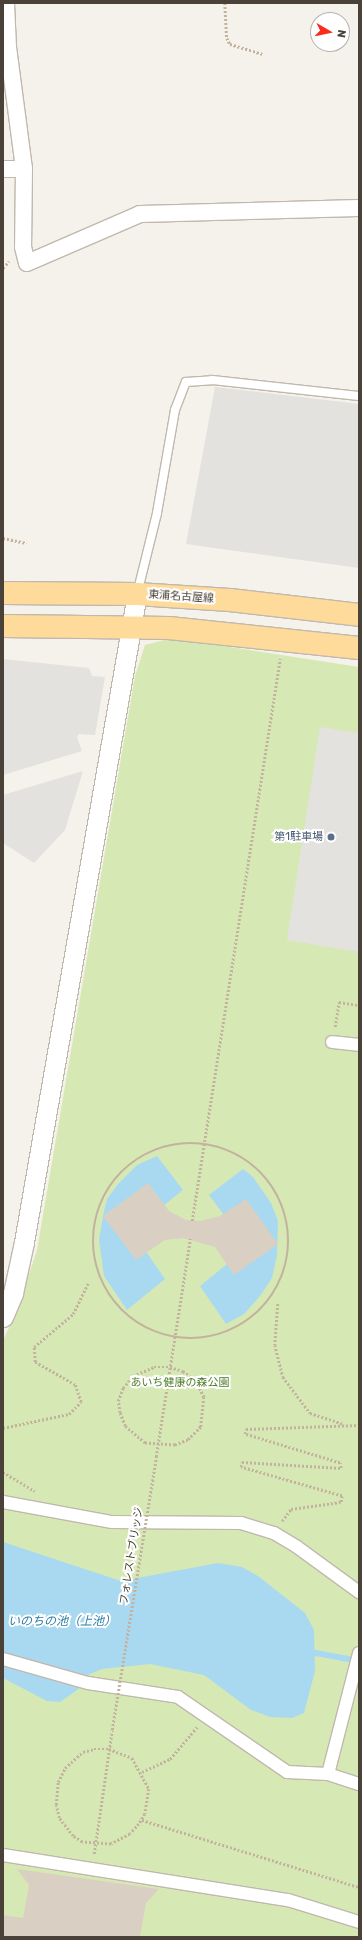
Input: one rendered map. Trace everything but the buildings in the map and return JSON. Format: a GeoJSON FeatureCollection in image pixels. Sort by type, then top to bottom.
{"type":"FeatureCollection","features":[{"type":"Feature","properties":{"kind":"main road","name":"東浦名古屋線"},"geometry":{"type":"LineString","coordinates":[[3,594],[137,594],[230,600],[359,615]]}},
{"type":"Feature","properties":{"kind":"main road"},"geometry":{"type":"LineString","coordinates":[[3,626],[169,628],[359,648]]}},
{"type":"Feature","properties":{"kind":"street"},"geometry":{"type":"LineString","coordinates":[[6,3],[8,47],[24,170],[23,247],[27,263],[140,214],[359,208]]}},
{"type":"Feature","properties":{"kind":"street"},"geometry":{"type":"LineString","coordinates":[[3,169],[24,170]]}},
{"type":"Feature","properties":{"kind":"street"},"geometry":{"type":"LineString","coordinates":[[3,1317],[13,1293],[24,1242],[137,594]]}},
{"type":"Feature","properties":{"kind":"street"},"geometry":{"type":"LineString","coordinates":[[332,1042],[359,1045]]}},
{"type":"Feature","properties":{"kind":"street"},"geometry":{"type":"LineString","coordinates":[[3,1502],[112,1522],[241,1523],[274,1533],[297,1547],[359,1592]]}},
{"type":"Feature","properties":{"kind":"street"},"geometry":{"type":"LineString","coordinates":[[328,1774],[359,1653]]}},
{"type":"Feature","properties":{"kind":"street"},"geometry":{"type":"LineString","coordinates":[[3,1659],[88,1683],[178,1697],[287,1772],[328,1774],[359,1784]]}},
{"type":"Feature","properties":{"kind":"street"},"geometry":{"type":"LineString","coordinates":[[3,1855],[288,1900],[359,1922]]}},
{"type":"Feature","properties":{"kind":"lane"},"geometry":{"type":"LineString","coordinates":[[137,594],[157,513],[176,410],[186,382],[212,380],[359,396]]}},
{"type":"Feature","properties":{"kind":"path"},"geometry":{"type":"LineString","coordinates":[[225,3],[227,38],[230,44],[237,48],[262,54]]}},
{"type":"Feature","properties":{"kind":"path"},"geometry":{"type":"LineString","coordinates":[[3,538],[26,543]]}},
{"type":"Feature","properties":{"kind":"path"},"geometry":{"type":"LineString","coordinates":[[192,1220],[280,654]]}},
{"type":"Feature","properties":{"kind":"path"},"geometry":{"type":"LineString","coordinates":[[332,1042],[339,1002],[359,1005]]}},
{"type":"Feature","properties":{"kind":"path"},"geometry":{"type":"LineString","coordinates":[[204,1145],[232,1152],[246,1159],[271,1183],[285,1210],[288,1248],[275,1292],[249,1320],[237,1329],[199,1341],[174,1339],[152,1332],[125,1314],[110,1297],[102,1283],[94,1256],[94,1232],[99,1206],[110,1181],[128,1164],[147,1150],[162,1146],[204,1145]]}},
{"type":"Feature","properties":{"kind":"path","name":"フォレストブリッジ"},"geometry":{"type":"LineString","coordinates":[[91,1869],[190,1239]]}},
{"type":"Feature","properties":{"kind":"path"},"geometry":{"type":"LineString","coordinates":[[3,1428],[69,1414],[82,1402],[75,1385],[35,1362],[34,1347],[73,1314],[88,1283]]}},
{"type":"Feature","properties":{"kind":"path"},"geometry":{"type":"LineString","coordinates":[[278,1304],[275,1345],[283,1377],[299,1402],[310,1413],[345,1424],[359,1425]]}},
{"type":"Feature","properties":{"kind":"path"},"geometry":{"type":"LineString","coordinates":[[154,1367],[170,1367],[183,1371],[196,1381],[204,1397],[204,1411],[200,1427],[188,1440],[175,1445],[157,1446],[145,1443],[125,1426],[118,1401],[123,1388],[132,1376],[154,1367]]}},
{"type":"Feature","properties":{"kind":"path"},"geometry":{"type":"LineString","coordinates":[[274,1533],[290,1509],[340,1502],[342,1496],[241,1467],[242,1462],[341,1468],[340,1463],[245,1434],[246,1429],[359,1425]]}},
{"type":"Feature","properties":{"kind":"path"},"geometry":{"type":"LineString","coordinates":[[142,1772],[170,1759],[206,1716]]}},
{"type":"Feature","properties":{"kind":"path"},"geometry":{"type":"LineString","coordinates":[[94,1749],[109,1749],[132,1758],[142,1772],[149,1789],[149,1802],[142,1820],[121,1840],[111,1844],[95,1845],[82,1842],[65,1829],[59,1818],[55,1794],[65,1768],[74,1758],[83,1752],[94,1749]]}},
{"type":"Feature","properties":{"kind":"path"},"geometry":{"type":"LineString","coordinates":[[142,1820],[359,1886]]}},
{"type":"Feature","properties":{"kind":"green space","name":"あいち健康の森公園"},"geometry":{"type":"Polygon","coordinates":[[[172,638],[359,667],[359,1937],[3,1937],[3,1341],[18,1307],[37,1250],[135,676],[145,645],[172,638]]]}},
{"type":"Feature","properties":{"kind":"shaded area"},"geometry":{"type":"Polygon","coordinates":[[[215,387],[359,404],[359,568],[186,544],[215,387]]]}},
{"type":"Feature","properties":{"kind":"shaded area"},"geometry":{"type":"Polygon","coordinates":[[[3,659],[89,668],[92,676],[105,677],[95,735],[79,734],[77,737],[82,751],[3,775],[3,659]]]}},
{"type":"Feature","properties":{"kind":"shaded area","name":"第1駐車場"},"geometry":{"type":"Polygon","coordinates":[[[359,724],[359,952],[287,940],[320,727],[357,733],[359,724]]]}},
{"type":"Feature","properties":{"kind":"shaded area"},"geometry":{"type":"Polygon","coordinates":[[[83,771],[65,830],[34,863],[3,843],[3,795],[83,771]]]}},
{"type":"Feature","properties":{"kind":"water"},"geometry":{"type":"Polygon","coordinates":[[[157,1156],[183,1190],[132,1231],[165,1279],[127,1310],[104,1276],[99,1240],[103,1216],[107,1199],[118,1184],[137,1165],[157,1156]]]}},
{"type":"Feature","properties":{"kind":"water"},"geometry":{"type":"Polygon","coordinates":[[[243,1169],[253,1177],[271,1203],[278,1221],[277,1255],[272,1278],[260,1296],[244,1314],[226,1324],[200,1286],[248,1247],[209,1195],[243,1169]]]}},
{"type":"Feature","properties":{"kind":"water","name":"いのちの池（上池）"},"geometry":{"type":"Polygon","coordinates":[[[3,1542],[121,1581],[218,1563],[242,1567],[258,1576],[305,1613],[314,1630],[315,1671],[304,1713],[292,1718],[270,1717],[251,1710],[204,1675],[150,1664],[102,1669],[90,1674],[80,1688],[60,1702],[47,1701],[3,1678],[3,1542]]]}},
{"type":"Feature","properties":{"kind":"waterway"},"geometry":{"type":"LineString","coordinates":[[316,1653],[358,1661]]}},
{"type":"Feature","properties":{"kind":"place","name":"第1駐車場"},"geometry":{"type":"Point","coordinates":[331,837]}}]}
